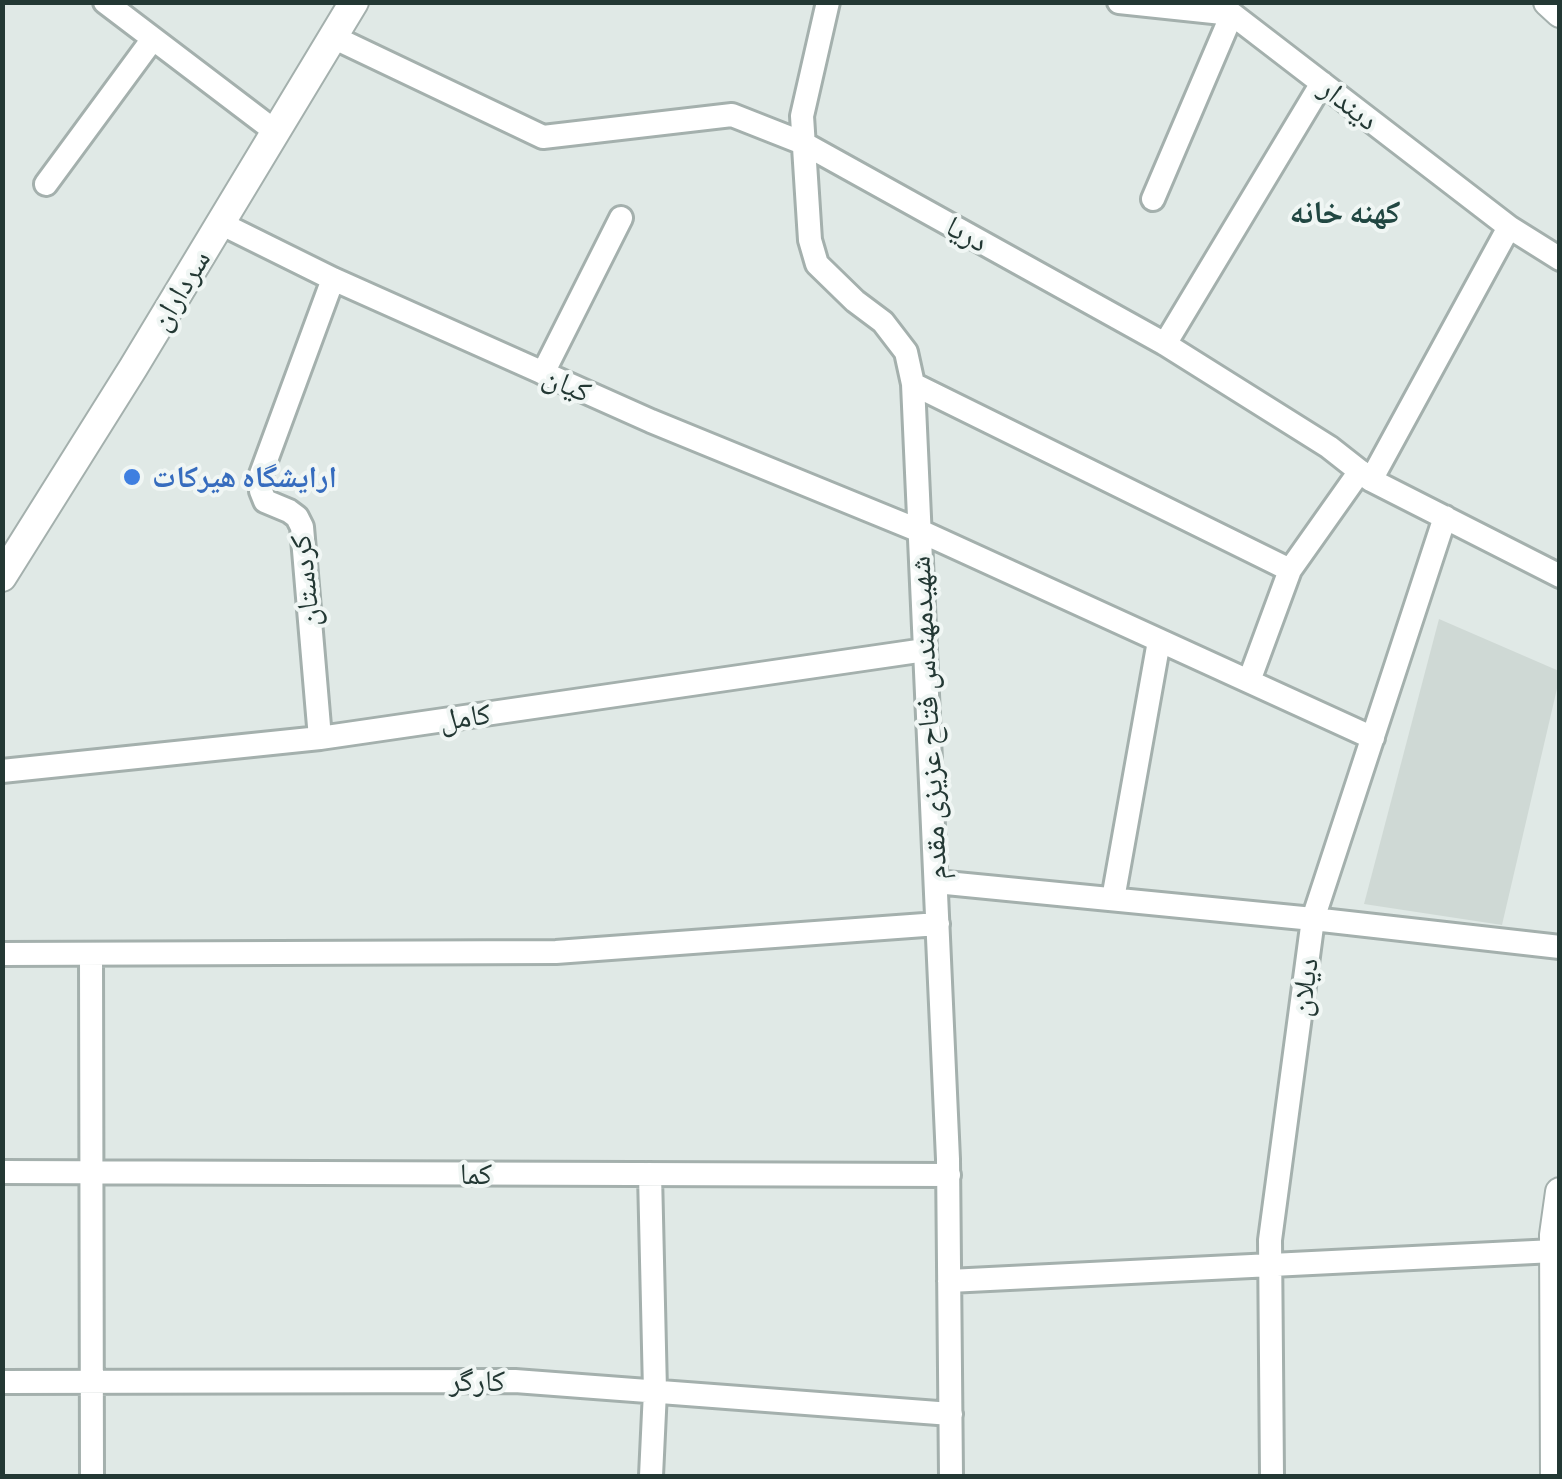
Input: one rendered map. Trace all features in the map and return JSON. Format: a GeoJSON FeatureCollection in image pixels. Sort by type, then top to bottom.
{"type":"FeatureCollection","features":[{"type":"Feature","properties":{"kind":"street"},"geometry":{"type":"LineString","coordinates":[[105,2],[276,132]]}},
{"type":"Feature","properties":{"kind":"street","name":"سرداران"},"geometry":{"type":"LineString","coordinates":[[6,562],[354,2]]}},
{"type":"Feature","properties":{"kind":"street","name":"شهیدمهندس فتاح عزیزی مقدم"},"geometry":{"type":"LineString","coordinates":[[828,2],[802,116],[810,240],[817,264],[883,322],[906,352],[913,384],[949,1175],[951,1476]]}},
{"type":"Feature","properties":{"kind":"street"},"geometry":{"type":"LineString","coordinates":[[1119,2],[1232,14],[1153,199]]}},
{"type":"Feature","properties":{"kind":"street"},"geometry":{"type":"LineString","coordinates":[[1548,2],[1560,13]]}},
{"type":"Feature","properties":{"kind":"street","name":"دیندار"},"geometry":{"type":"LineString","coordinates":[[1232,14],[1509,227],[1560,259]]}},
{"type":"Feature","properties":{"kind":"street","name":"دریا"},"geometry":{"type":"LineString","coordinates":[[334,37],[544,137],[732,115],[804,143],[1165,344],[1329,447],[1366,476],[1560,576]]}},
{"type":"Feature","properties":{"kind":"street"},"geometry":{"type":"LineString","coordinates":[[46,184],[152,40]]}},
{"type":"Feature","properties":{"kind":"street"},"geometry":{"type":"LineString","coordinates":[[1165,344],[1322,83]]}},
{"type":"Feature","properties":{"kind":"street"},"geometry":{"type":"LineString","coordinates":[[543,373],[621,218]]}},
{"type":"Feature","properties":{"kind":"street","name":"کیان"},"geometry":{"type":"LineString","coordinates":[[220,223],[333,279],[543,373],[920,531],[1373,738]]}},
{"type":"Feature","properties":{"kind":"street"},"geometry":{"type":"LineString","coordinates":[[1249,681],[1290,570],[1366,476],[1509,227]]}},
{"type":"Feature","properties":{"kind":"street","name":"کردستان"},"geometry":{"type":"LineString","coordinates":[[320,738],[302,527],[290,510],[265,501],[260,491],[262,474],[333,279]]}},
{"type":"Feature","properties":{"kind":"street"},"geometry":{"type":"LineString","coordinates":[[913,384],[1290,570]]}},
{"type":"Feature","properties":{"kind":"street","name":"دیلان"},"geometry":{"type":"LineString","coordinates":[[1272,1476],[1270,1240],[1313,919],[1445,517]]}},
{"type":"Feature","properties":{"kind":"street"},"geometry":{"type":"LineString","coordinates":[[1113,899],[1159,640]]}},
{"type":"Feature","properties":{"kind":"street","name":"کامل"},"geometry":{"type":"LineString","coordinates":[[2,771],[320,738],[925,650]]}},
{"type":"Feature","properties":{"kind":"street"},"geometry":{"type":"LineString","coordinates":[[936,882],[1560,947]]}},
{"type":"Feature","properties":{"kind":"street"},"geometry":{"type":"LineString","coordinates":[[2,954],[556,952],[938,924]]}},
{"type":"Feature","properties":{"kind":"street"},"geometry":{"type":"LineString","coordinates":[[91,954],[92,1476]]}},
{"type":"Feature","properties":{"kind":"street","name":"کما"},"geometry":{"type":"LineString","coordinates":[[2,1172],[949,1175]]}},
{"type":"Feature","properties":{"kind":"street"},"geometry":{"type":"LineString","coordinates":[[650,1174],[655,1392],[651,1476]]}},
{"type":"Feature","properties":{"kind":"street"},"geometry":{"type":"LineString","coordinates":[[1555,1476],[1554,1250],[1560,1192]]}},
{"type":"Feature","properties":{"kind":"street"},"geometry":{"type":"LineString","coordinates":[[950,1281],[1554,1250]]}},
{"type":"Feature","properties":{"kind":"street","name":"کارگر"},"geometry":{"type":"LineString","coordinates":[[2,1382],[515,1381],[950,1414]]}},
{"type":"Feature","properties":{"kind":"shaded area"},"geometry":{"type":"Polygon","coordinates":[[[1439,619],[1559,671],[1502,925],[1364,904],[1439,619]]]}},
{"type":"Feature","properties":{"kind":"place","name":"ارایشگاە هیرکات"},"geometry":{"type":"Point","coordinates":[132,477]}},
{"type":"Feature","properties":{"kind":"district","name":"کهنه خانه"},"geometry":{"type":"Point","coordinates":[1345,212]}}]}
